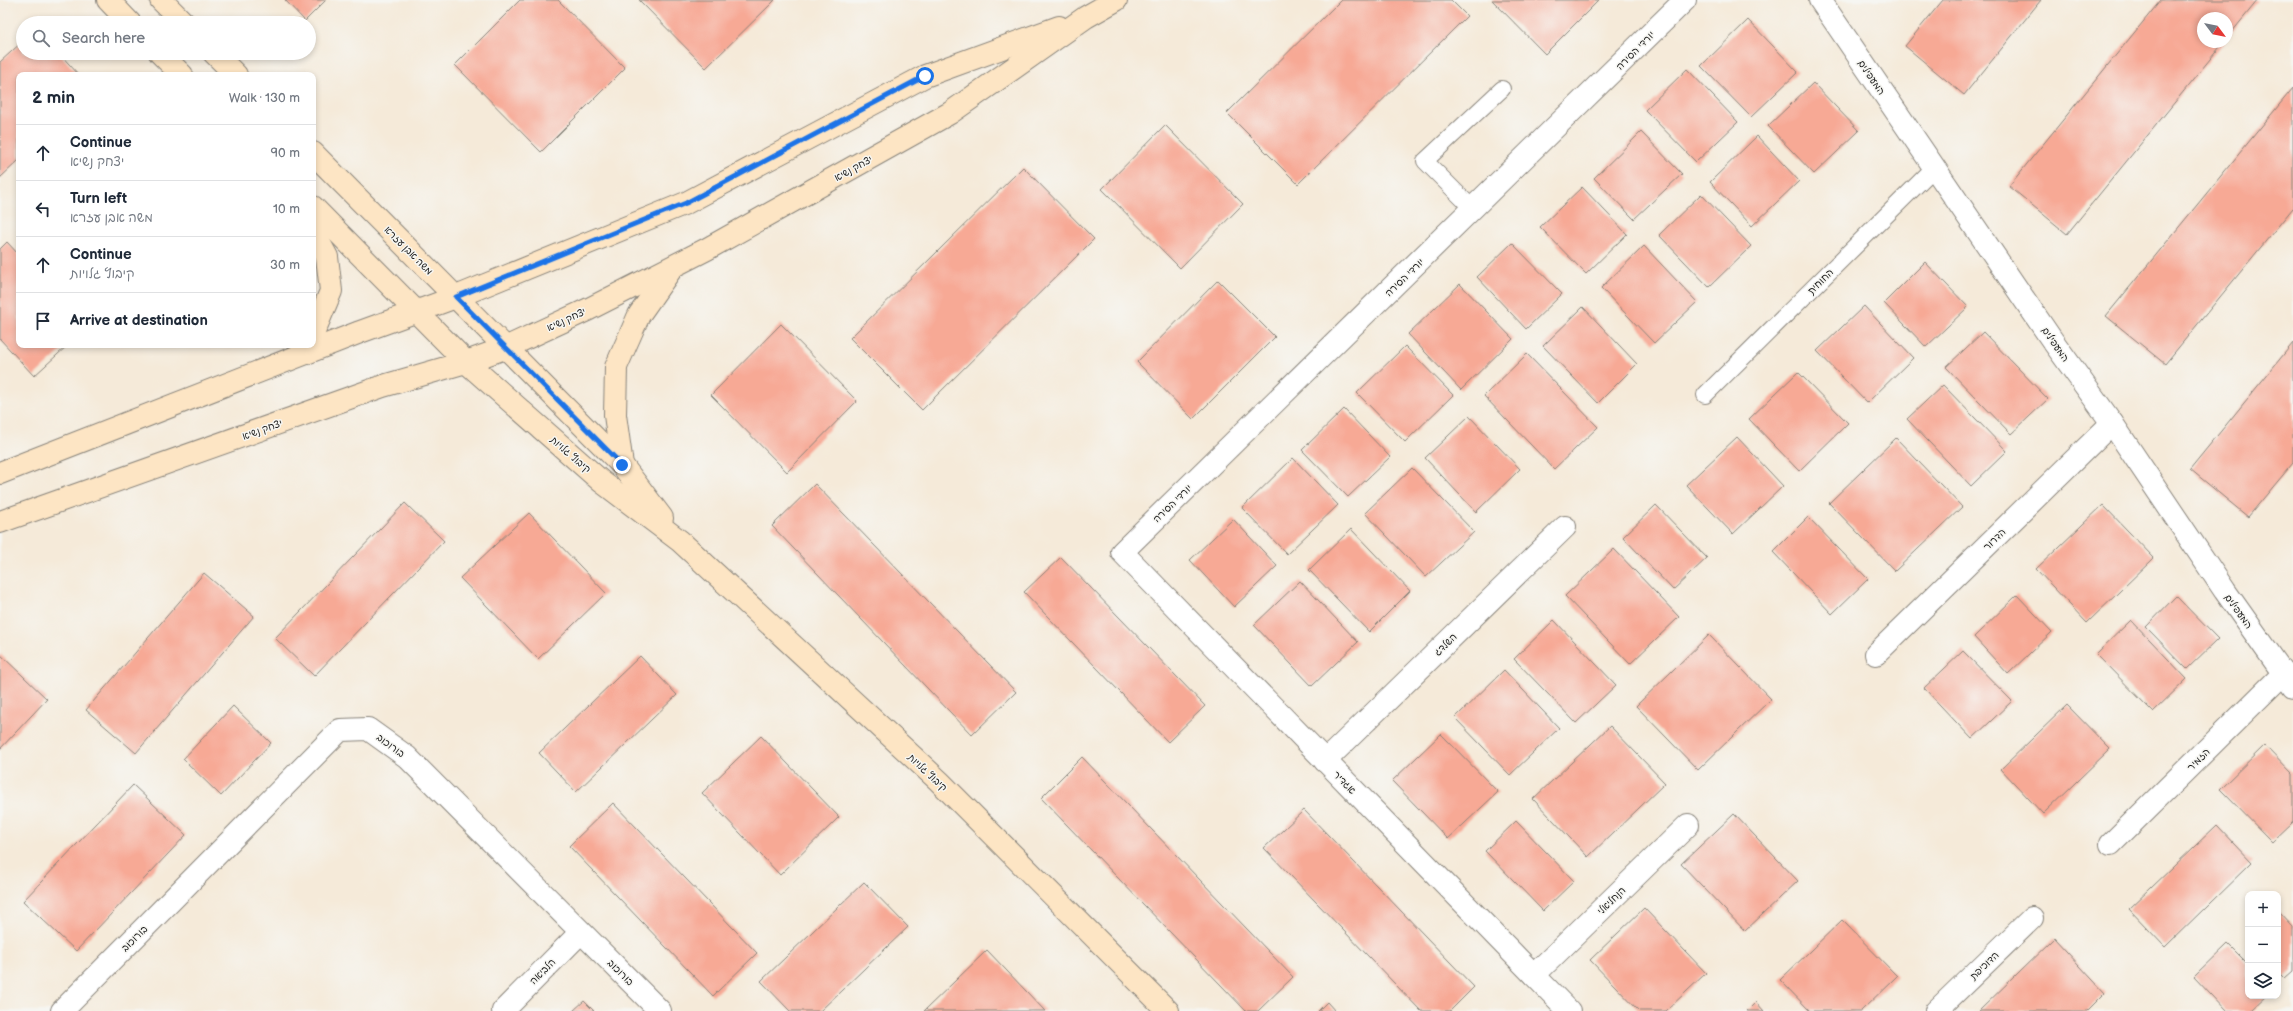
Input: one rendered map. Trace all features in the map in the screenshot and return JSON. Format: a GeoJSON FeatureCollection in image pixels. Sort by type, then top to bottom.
{"type":"FeatureCollection","features":[{"type":"Feature","properties":{"kind":"main road"},"geometry":{"type":"LineString","coordinates":[[108,0],[123,16]]}},
{"type":"Feature","properties":{"kind":"main road"},"geometry":{"type":"LineString","coordinates":[[161,0],[177,16]]}},
{"type":"Feature","properties":{"kind":"main road","name":"יצחק נשיא"},"geometry":{"type":"LineString","coordinates":[[0,522],[383,386],[466,362],[505,348],[673,266],[950,113],[1086,17],[1116,0]]}},
{"type":"Feature","properties":{"kind":"main road","name":"יצחק נשיא"},"geometry":{"type":"LineString","coordinates":[[316,346],[456,297],[686,203],[925,76],[1086,17]]}},
{"type":"Feature","properties":{"kind":"main road"},"geometry":{"type":"LineString","coordinates":[[167,60],[179,72]]}},
{"type":"Feature","properties":{"kind":"main road"},"geometry":{"type":"LineString","coordinates":[[221,60],[233,72]]}},
{"type":"Feature","properties":{"kind":"main road","name":"משה אבן עזרא"},"geometry":{"type":"LineString","coordinates":[[316,156],[505,348]]}},
{"type":"Feature","properties":{"kind":"main road"},"geometry":{"type":"LineString","coordinates":[[316,210],[466,362]]}},
{"type":"Feature","properties":{"kind":"main road"},"geometry":{"type":"LineString","coordinates":[[316,236],[328,257],[331,291],[316,327]]}},
{"type":"Feature","properties":{"kind":"main road"},"geometry":{"type":"LineString","coordinates":[[622,465],[614,415],[616,368],[639,316],[673,266]]}},
{"type":"Feature","properties":{"kind":"main road","name":"קיבוץ גלויות"},"geometry":{"type":"LineString","coordinates":[[505,348],[622,465],[680,541]]}},
{"type":"Feature","properties":{"kind":"main road","name":"יצחק נשיא"},"geometry":{"type":"LineString","coordinates":[[0,473],[305,350]]}},
{"type":"Feature","properties":{"kind":"main road","name":"קיבוץ גלויות"},"geometry":{"type":"LineString","coordinates":[[466,362],[602,482],[680,541],[939,781],[1168,1011]]}},
{"type":"Feature","properties":{"kind":"street","name":"יורדי הסירה"},"geometry":{"type":"LineString","coordinates":[[1122,552],[1685,0]]}},
{"type":"Feature","properties":{"kind":"street","name":"המעפילים"},"geometry":{"type":"LineString","coordinates":[[1820,0],[1934,168],[2112,423],[2225,591],[2288,680]]}},
{"type":"Feature","properties":{"kind":"street","name":"הדרור"},"geometry":{"type":"LineString","coordinates":[[1876,654],[2112,423]]}},
{"type":"Feature","properties":{"kind":"street","name":"השלדג"},"geometry":{"type":"LineString","coordinates":[[1325,761],[1565,527]]}},
{"type":"Feature","properties":{"kind":"street","name":"אגדיר"},"geometry":{"type":"LineString","coordinates":[[1122,552],[1569,1011]]}},
{"type":"Feature","properties":{"kind":"street","name":"הזמיר"},"geometry":{"type":"LineString","coordinates":[[2111,844],[2288,680]]}},
{"type":"Feature","properties":{"kind":"street","name":"בורוכוב"},"geometry":{"type":"LineString","coordinates":[[62,1011],[340,730],[368,728],[407,757],[660,1011]]}},
{"type":"Feature","properties":{"kind":"street","name":"הנחליאלי"},"geometry":{"type":"LineString","coordinates":[[1534,975],[1688,825]]}},
{"type":"Feature","properties":{"kind":"street","name":"הדוכיפת"},"geometry":{"type":"LineString","coordinates":[[1936,1011],[2032,918]]}},
{"type":"Feature","properties":{"kind":"street","name":"הלביאה"},"geometry":{"type":"LineString","coordinates":[[503,1011],[581,932]]}},
{"type":"Feature","properties":{"kind":"lane"},"geometry":{"type":"LineString","coordinates":[[1473,209],[1425,162],[1502,89]]}},
{"type":"Feature","properties":{"kind":"lane","name":"החוחית"},"geometry":{"type":"LineString","coordinates":[[1705,395],[1934,168]]}},
{"type":"Feature","properties":{"kind":"building"},"geometry":{"type":"Polygon","coordinates":[[[285,0],[326,0],[310,16],[300,16],[285,0]]]}},
{"type":"Feature","properties":{"kind":"building"},"geometry":{"type":"Polygon","coordinates":[[[520,0],[558,0],[625,68],[541,152],[455,65],[520,0]]]}},
{"type":"Feature","properties":{"kind":"building"},"geometry":{"type":"Polygon","coordinates":[[[639,0],[775,0],[706,68],[639,0]]]}},
{"type":"Feature","properties":{"kind":"building"},"geometry":{"type":"Polygon","coordinates":[[[1341,0],[1451,0],[1467,16],[1298,184],[1227,113],[1341,0]]]}},
{"type":"Feature","properties":{"kind":"building"},"geometry":{"type":"Polygon","coordinates":[[[1492,0],[1599,0],[1545,54],[1492,0]]]}},
{"type":"Feature","properties":{"kind":"building"},"geometry":{"type":"Polygon","coordinates":[[[1943,0],[2041,0],[1964,95],[1905,46],[1943,0]]]}},
{"type":"Feature","properties":{"kind":"building"},"geometry":{"type":"Polygon","coordinates":[[[2161,0],[2258,0],[2233,31],[2233,12],[2197,12],[2197,48],[2219,48],[2067,234],[2009,186],[2161,0]]]}},
{"type":"Feature","properties":{"kind":"building"},"geometry":{"type":"Polygon","coordinates":[[[1748,20],[1798,72],[1751,117],[1701,66],[1748,20]]]}},
{"type":"Feature","properties":{"kind":"building"},"geometry":{"type":"Polygon","coordinates":[[[16,47],[16,60],[65,60],[76,72],[16,72],[16,163],[0,178],[0,62],[16,47]]]}},
{"type":"Feature","properties":{"kind":"building"},"geometry":{"type":"Polygon","coordinates":[[[1687,69],[1738,122],[1696,162],[1645,110],[1687,69]]]}},
{"type":"Feature","properties":{"kind":"building"},"geometry":{"type":"Polygon","coordinates":[[[1813,83],[1859,131],[1814,174],[1768,126],[1813,83]]]}},
{"type":"Feature","properties":{"kind":"building"},"geometry":{"type":"Polygon","coordinates":[[[2293,88],[2293,208],[2165,364],[2106,316],[2293,88]]]}},
{"type":"Feature","properties":{"kind":"building"},"geometry":{"type":"Polygon","coordinates":[[[1165,125],[1243,204],[1180,268],[1102,189],[1165,125]]]}},
{"type":"Feature","properties":{"kind":"building"},"geometry":{"type":"Polygon","coordinates":[[[1641,132],[1682,174],[1634,219],[1594,178],[1641,132]]]}},
{"type":"Feature","properties":{"kind":"building"},"geometry":{"type":"Polygon","coordinates":[[[1757,136],[1799,181],[1752,226],[1710,182],[1757,136]]]}},
{"type":"Feature","properties":{"kind":"building"},"geometry":{"type":"Polygon","coordinates":[[[1023,167],[1094,239],[922,410],[850,338],[1023,167]]]}},
{"type":"Feature","properties":{"kind":"building"},"geometry":{"type":"Polygon","coordinates":[[[1582,187],[1627,234],[1586,274],[1540,227],[1582,187]]]}},
{"type":"Feature","properties":{"kind":"building"},"geometry":{"type":"Polygon","coordinates":[[[1701,194],[1751,246],[1709,287],[1659,235],[1701,194]]]}},
{"type":"Feature","properties":{"kind":"building"},"geometry":{"type":"Polygon","coordinates":[[[7,242],[16,252],[16,348],[65,348],[34,376],[0,339],[0,249],[7,242]]]}},
{"type":"Feature","properties":{"kind":"building"},"geometry":{"type":"Polygon","coordinates":[[[1512,243],[1562,294],[1526,329],[1477,277],[1512,243]]]}},
{"type":"Feature","properties":{"kind":"building"},"geometry":{"type":"Polygon","coordinates":[[[1644,246],[1697,302],[1654,343],[1601,288],[1644,246]]]}},
{"type":"Feature","properties":{"kind":"building"},"geometry":{"type":"Polygon","coordinates":[[[1925,262],[1968,307],[1926,347],[1884,303],[1925,262]]]}},
{"type":"Feature","properties":{"kind":"building"},"geometry":{"type":"Polygon","coordinates":[[[1218,280],[1275,337],[1193,419],[1137,362],[1218,280]]]}},
{"type":"Feature","properties":{"kind":"building"},"geometry":{"type":"Polygon","coordinates":[[[1460,284],[1513,339],[1461,390],[1408,334],[1460,284]]]}},
{"type":"Feature","properties":{"kind":"building"},"geometry":{"type":"Polygon","coordinates":[[[1864,306],[1913,358],[1867,403],[1817,351],[1864,306]]]}},
{"type":"Feature","properties":{"kind":"building"},"geometry":{"type":"Polygon","coordinates":[[[1583,307],[1637,364],[1598,403],[1543,346],[1583,307]]]}},
{"type":"Feature","properties":{"kind":"building"},"geometry":{"type":"Polygon","coordinates":[[[781,324],[857,401],[787,472],[711,395],[781,324]]]}},
{"type":"Feature","properties":{"kind":"building"},"geometry":{"type":"Polygon","coordinates":[[[1983,332],[2048,399],[2011,434],[1946,367],[1983,332]]]}},
{"type":"Feature","properties":{"kind":"building"},"geometry":{"type":"Polygon","coordinates":[[[2293,343],[2293,463],[2248,517],[2190,469],[2293,343]]]}},
{"type":"Feature","properties":{"kind":"building"},"geometry":{"type":"Polygon","coordinates":[[[1405,346],[1453,395],[1405,442],[1357,393],[1405,346]]]}},
{"type":"Feature","properties":{"kind":"building"},"geometry":{"type":"Polygon","coordinates":[[[1527,354],[1598,427],[1554,469],[1484,396],[1527,354]]]}},
{"type":"Feature","properties":{"kind":"building"},"geometry":{"type":"Polygon","coordinates":[[[1798,372],[1848,423],[1799,471],[1749,419],[1798,372]]]}},
{"type":"Feature","properties":{"kind":"building"},"geometry":{"type":"Polygon","coordinates":[[[1943,385],[2007,451],[1971,486],[1907,419],[1943,385]]]}},
{"type":"Feature","properties":{"kind":"building"},"geometry":{"type":"Polygon","coordinates":[[[1344,409],[1390,457],[1348,497],[1302,450],[1344,409]]]}},
{"type":"Feature","properties":{"kind":"building"},"geometry":{"type":"Polygon","coordinates":[[[1469,416],[1520,469],[1476,512],[1425,458],[1469,416]]]}},
{"type":"Feature","properties":{"kind":"building"},"geometry":{"type":"Polygon","coordinates":[[[1737,437],[1783,486],[1733,534],[1686,485],[1737,437]]]}},
{"type":"Feature","properties":{"kind":"building"},"geometry":{"type":"Polygon","coordinates":[[[1896,438],[1962,507],[1895,571],[1829,503],[1896,438]]]}},
{"type":"Feature","properties":{"kind":"building"},"geometry":{"type":"Polygon","coordinates":[[[1293,458],[1338,505],[1287,554],[1242,508],[1293,458]]]}},
{"type":"Feature","properties":{"kind":"building"},"geometry":{"type":"Polygon","coordinates":[[[1412,468],[1474,532],[1426,577],[1365,513],[1412,468]]]}},
{"type":"Feature","properties":{"kind":"building"},"geometry":{"type":"Polygon","coordinates":[[[815,484],[1016,692],[972,735],[772,526],[815,484]]]}},
{"type":"Feature","properties":{"kind":"building"},"geometry":{"type":"Polygon","coordinates":[[[405,503],[444,541],[314,676],[275,638],[405,503]]]}},
{"type":"Feature","properties":{"kind":"building"},"geometry":{"type":"Polygon","coordinates":[[[1656,505],[1707,558],[1673,590],[1623,537],[1656,505]]]}},
{"type":"Feature","properties":{"kind":"building"},"geometry":{"type":"Polygon","coordinates":[[[2103,505],[2154,558],[2087,623],[2036,569],[2103,505]]]}},
{"type":"Feature","properties":{"kind":"building"},"geometry":{"type":"Polygon","coordinates":[[[529,513],[606,593],[538,659],[460,578],[529,513]]]}},
{"type":"Feature","properties":{"kind":"building"},"geometry":{"type":"Polygon","coordinates":[[[1808,517],[1868,579],[1832,614],[1773,552],[1808,517]]]}},
{"type":"Feature","properties":{"kind":"building"},"geometry":{"type":"Polygon","coordinates":[[[1233,519],[1277,566],[1234,607],[1190,560],[1233,519]]]}},
{"type":"Feature","properties":{"kind":"building"},"geometry":{"type":"Polygon","coordinates":[[[1351,529],[1410,591],[1369,632],[1309,570],[1351,529]]]}},
{"type":"Feature","properties":{"kind":"building"},"geometry":{"type":"Polygon","coordinates":[[[1614,549],[1679,617],[1630,664],[1565,596],[1614,549]]]}},
{"type":"Feature","properties":{"kind":"building"},"geometry":{"type":"Polygon","coordinates":[[[1061,557],[1205,706],[1168,742],[1024,592],[1061,557]]]}},
{"type":"Feature","properties":{"kind":"building"},"geometry":{"type":"Polygon","coordinates":[[[204,573],[254,616],[136,753],[86,710],[204,573]]]}},
{"type":"Feature","properties":{"kind":"building"},"geometry":{"type":"Polygon","coordinates":[[[1300,581],[1358,642],[1312,686],[1254,625],[1300,581]]]}},
{"type":"Feature","properties":{"kind":"building"},"geometry":{"type":"Polygon","coordinates":[[[2017,595],[2052,632],[2008,674],[1974,637],[2017,595]]]}},
{"type":"Feature","properties":{"kind":"building"},"geometry":{"type":"Polygon","coordinates":[[[2176,596],[2218,639],[2187,669],[2146,627],[2176,596]]]}},
{"type":"Feature","properties":{"kind":"building"},"geometry":{"type":"Polygon","coordinates":[[[1554,620],[1616,685],[1576,723],[1514,659],[1554,620]]]}},
{"type":"Feature","properties":{"kind":"building"},"geometry":{"type":"Polygon","coordinates":[[[2131,620],[2187,679],[2153,712],[2096,654],[2131,620]]]}},
{"type":"Feature","properties":{"kind":"building"},"geometry":{"type":"Polygon","coordinates":[[[1709,635],[1771,699],[1698,770],[1636,706],[1709,635]]]}},
{"type":"Feature","properties":{"kind":"building"},"geometry":{"type":"Polygon","coordinates":[[[1963,651],[2012,701],[1972,739],[1924,688],[1963,651]]]}},
{"type":"Feature","properties":{"kind":"building"},"geometry":{"type":"Polygon","coordinates":[[[0,654],[47,699],[0,749],[0,654]]]}},
{"type":"Feature","properties":{"kind":"building"},"geometry":{"type":"Polygon","coordinates":[[[640,656],[677,695],[576,792],[539,753],[640,656]]]}},
{"type":"Feature","properties":{"kind":"building"},"geometry":{"type":"Polygon","coordinates":[[[1504,670],[1559,728],[1510,775],[1455,718],[1504,670]]]}},
{"type":"Feature","properties":{"kind":"building"},"geometry":{"type":"Polygon","coordinates":[[[2067,705],[2110,749],[2043,814],[2001,769],[2067,705]]]}},
{"type":"Feature","properties":{"kind":"building"},"geometry":{"type":"Polygon","coordinates":[[[233,706],[271,743],[221,796],[183,759],[233,706]]]}},
{"type":"Feature","properties":{"kind":"building"},"geometry":{"type":"Polygon","coordinates":[[[1610,726],[1665,783],[1588,857],[1533,799],[1610,726]]]}},
{"type":"Feature","properties":{"kind":"building"},"geometry":{"type":"Polygon","coordinates":[[[1441,734],[1498,792],[1448,839],[1392,781],[1441,734]]]}},
{"type":"Feature","properties":{"kind":"building"},"geometry":{"type":"Polygon","coordinates":[[[761,736],[839,817],[780,875],[702,793],[761,736]]]}},
{"type":"Feature","properties":{"kind":"building"},"geometry":{"type":"Polygon","coordinates":[[[2265,745],[2293,774],[2293,822],[2272,842],[2220,789],[2265,745]]]}},
{"type":"Feature","properties":{"kind":"building"},"geometry":{"type":"Polygon","coordinates":[[[1082,757],[1293,977],[1258,1011],[1246,1011],[1041,798],[1082,757]]]}},
{"type":"Feature","properties":{"kind":"building"},"geometry":{"type":"Polygon","coordinates":[[[133,785],[186,835],[76,951],[23,901],[133,785]]]}},
{"type":"Feature","properties":{"kind":"building"},"geometry":{"type":"Polygon","coordinates":[[[613,803],[757,953],[713,996],[569,846],[613,803]]]}},
{"type":"Feature","properties":{"kind":"building"},"geometry":{"type":"Polygon","coordinates":[[[1304,810],[1474,987],[1450,1011],[1421,1011],[1264,848],[1304,810]]]}},
{"type":"Feature","properties":{"kind":"building"},"geometry":{"type":"Polygon","coordinates":[[[1734,814],[1798,881],[1745,931],[1681,864],[1734,814]]]}},
{"type":"Feature","properties":{"kind":"building"},"geometry":{"type":"Polygon","coordinates":[[[1516,821],[1574,881],[1543,911],[1485,851],[1516,821]]]}},
{"type":"Feature","properties":{"kind":"building"},"geometry":{"type":"Polygon","coordinates":[[[2217,825],[2252,862],[2165,947],[2129,909],[2217,825]]]}},
{"type":"Feature","properties":{"kind":"building"},"geometry":{"type":"Polygon","coordinates":[[[864,882],[908,927],[820,1011],[790,1011],[761,981],[864,882]]]}},
{"type":"Feature","properties":{"kind":"building"},"geometry":{"type":"Polygon","coordinates":[[[1644,908],[1706,973],[1666,1011],[1639,1011],[1590,960],[1644,908]]]}},
{"type":"Feature","properties":{"kind":"building"},"geometry":{"type":"Polygon","coordinates":[[[2281,913],[2293,926],[2293,971],[2285,978],[2281,974],[2281,913]]]}},
{"type":"Feature","properties":{"kind":"building"},"geometry":{"type":"Polygon","coordinates":[[[1842,920],[1897,976],[1861,1011],[1810,1011],[1780,980],[1842,920]]]}},
{"type":"Feature","properties":{"kind":"building"},"geometry":{"type":"Polygon","coordinates":[[[2054,938],[2105,993],[2087,1011],[1979,1011],[2054,938]]]}},
{"type":"Feature","properties":{"kind":"building"},"geometry":{"type":"Polygon","coordinates":[[[2228,944],[2245,961],[2245,999],[2265,999],[2252,1011],[2226,1011],[2194,977],[2228,944]]]}},
{"type":"Feature","properties":{"kind":"building"},"geometry":{"type":"Polygon","coordinates":[[[987,950],[1045,1011],[924,1011],[987,950]]]}},
{"type":"Feature","properties":{"kind":"building"},"geometry":{"type":"Polygon","coordinates":[[[584,1001],[594,1011],[573,1011],[584,1001]]]}},
{"type":"Feature","properties":{"kind":"building"},"geometry":{"type":"Polygon","coordinates":[[[1327,1002],[1335,1011],[1318,1011],[1327,1002]]]}},
{"type":"Feature","properties":{"kind":"building"},"geometry":{"type":"Polygon","coordinates":[[[1756,1002],[1764,1011],[1747,1011],[1756,1002]]]}},
{"type":"Feature","properties":{"kind":"route"},"geometry":{"type":"LineString","coordinates":[[622,465],[456,297],[686,203],[925,76]]}}]}
